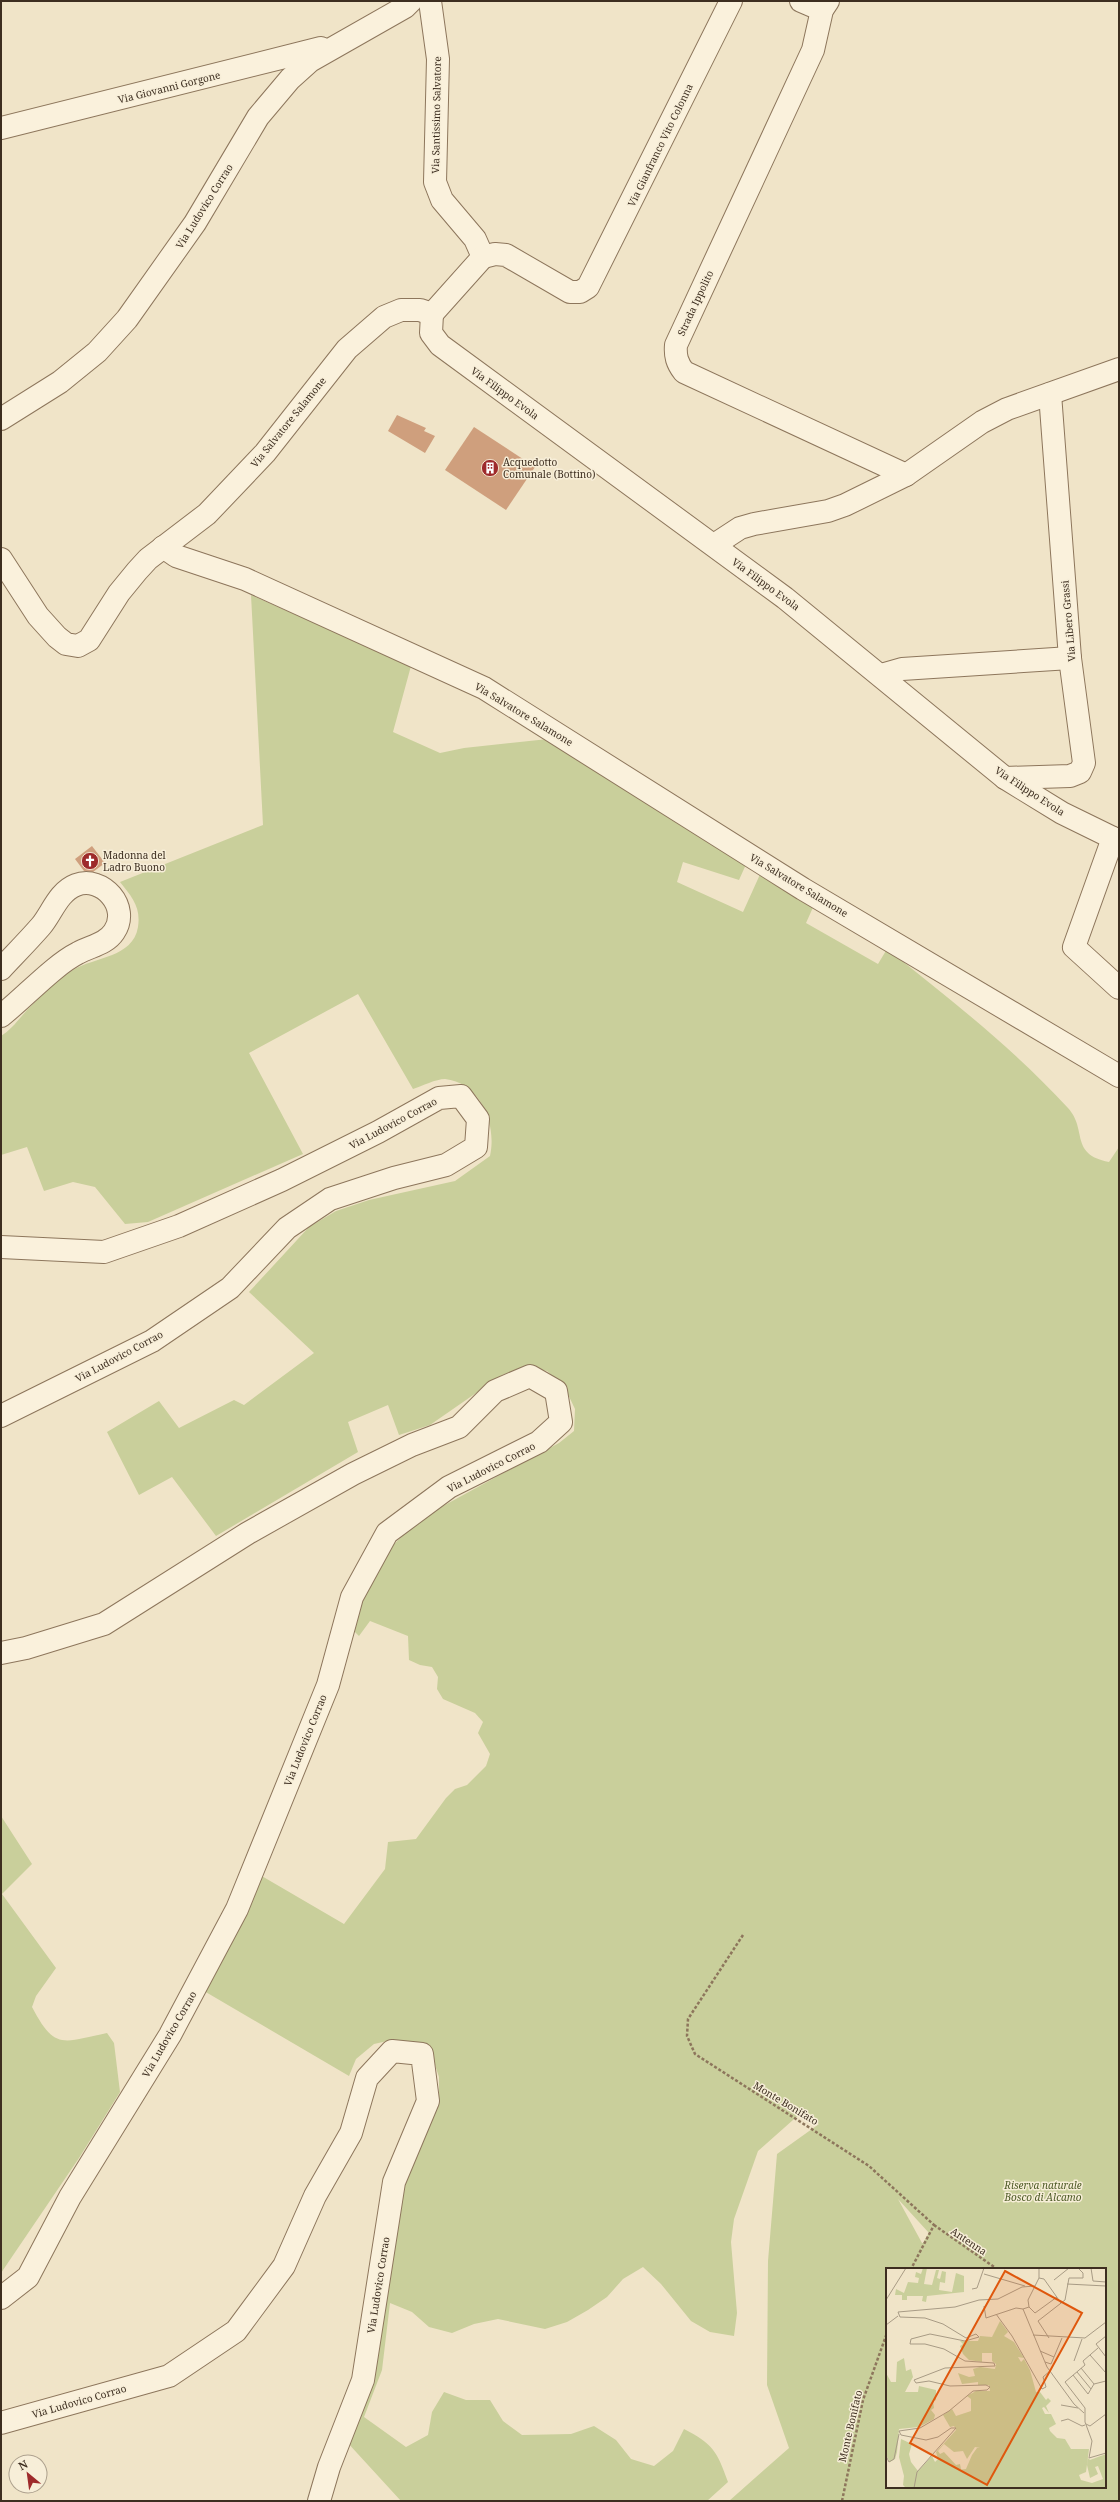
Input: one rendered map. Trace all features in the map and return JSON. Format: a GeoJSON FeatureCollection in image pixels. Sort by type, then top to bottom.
{"type":"FeatureCollection","features":[{"type":"Feature","properties":{"kind":"street","name":"Via Ludovico Corrao"},"geometry":{"type":"LineString","coordinates":[[1,419],[60,382],[97,352],[126,319],[195,223],[258,118],[290,79],[310,61],[336,44],[405,7],[412,1]]}},
{"type":"Feature","properties":{"kind":"street","name":"Via Santissimo Salvatore"},"geometry":{"type":"LineString","coordinates":[[430,1],[438,59],[435,182],[442,200],[475,240],[483,257]]}},
{"type":"Feature","properties":{"kind":"street","name":"Via Gianfranco Vito Colonna"},"geometry":{"type":"LineString","coordinates":[[483,257],[495,254],[506,255],[570,292],[580,292],[588,287],[730,1]]}},
{"type":"Feature","properties":{"kind":"street"},"geometry":{"type":"LineString","coordinates":[[801,1],[825,6]]}},
{"type":"Feature","properties":{"kind":"street","name":"Strada Ippolito"},"geometry":{"type":"LineString","coordinates":[[825,6],[813,50],[676,345],[675,352],[679,366],[684,372],[906,475]]}},
{"type":"Feature","properties":{"kind":"street","name":"Via Giovanni Gorgone"},"geometry":{"type":"LineString","coordinates":[[1,128],[336,44]]}},
{"type":"Feature","properties":{"kind":"street"},"geometry":{"type":"LineString","coordinates":[[432,314],[483,257]]}},
{"type":"Feature","properties":{"kind":"street","name":"Via Salvatore Salamone"},"geometry":{"type":"LineString","coordinates":[[432,314],[420,310],[401,310],[379,322],[347,349],[265,453],[207,514],[163,547],[176,556],[245,579],[484,688],[803,889],[1119,1076]]}},
{"type":"Feature","properties":{"kind":"street","name":"Via Filippo Evola"},"geometry":{"type":"LineString","coordinates":[[432,314],[431,332],[440,345],[798,607],[1005,778],[1062,813],[1116,840]]}},
{"type":"Feature","properties":{"kind":"street"},"geometry":{"type":"LineString","coordinates":[[714,545],[740,528],[754,524],[828,511],[845,505],[906,475],[982,422],[1007,409],[1119,369]]}},
{"type":"Feature","properties":{"kind":"street","name":"Via Libero Grassi"},"geometry":{"type":"LineString","coordinates":[[1005,778],[1070,776],[1080,772],[1084,763],[1070,658],[1050,394]]}},
{"type":"Feature","properties":{"kind":"street"},"geometry":{"type":"LineString","coordinates":[[1,559],[38,616],[66,644],[78,646],[88,640],[119,593],[148,559],[163,547]]}},
{"type":"Feature","properties":{"kind":"street"},"geometry":{"type":"LineString","coordinates":[[881,675],[902,669],[1070,658]]}},
{"type":"Feature","properties":{"kind":"street"},"geometry":{"type":"LineString","coordinates":[[1116,840],[1074,947],[1119,988]]}},
{"type":"Feature","properties":{"kind":"street"},"geometry":{"type":"LineString","coordinates":[[1,969],[42,925],[66,890],[87,883],[98,885],[107,890],[114,899],[118,909],[119,920],[115,930],[108,939],[66,960],[26,997],[1,1016]]}},
{"type":"Feature","properties":{"kind":"street","name":"Via Ludovico Corrao"},"geometry":{"type":"LineString","coordinates":[[1,1247],[104,1252],[179,1226],[282,1180],[378,1132],[439,1098],[461,1096],[478,1119],[476,1147],[446,1165],[394,1178],[330,1199],[287,1228],[230,1288],[152,1341],[1,1416]]}},
{"type":"Feature","properties":{"kind":"street","name":"Via Ludovico Corrao"},"geometry":{"type":"LineString","coordinates":[[1,1653],[26,1648],[104,1624],[248,1533],[353,1474],[412,1445],[459,1427],[495,1391],[530,1376],[556,1391],[561,1422],[539,1442],[449,1487],[387,1533],[352,1598],[328,1685],[237,1909],[170,2035],[70,2197],[28,2277],[1,2298]]}},
{"type":"Feature","properties":{"kind":"street","name":"Via Ludovico Corrao"},"geometry":{"type":"LineString","coordinates":[[1,2423],[169,2376],[236,2331],[284,2266],[315,2196],[352,2133],[367,2078],[392,2052],[422,2054],[428,2101],[394,2182],[363,2380],[329,2467],[319,2501]]}},
{"type":"Feature","properties":{"kind":"path","name":"Monte Bonifato"},"geometry":{"type":"LineString","coordinates":[[742,1935],[688,2019],[687,2036],[695,2054],[869,2166],[934,2225]]}},
{"type":"Feature","properties":{"kind":"path"},"geometry":{"type":"LineString","coordinates":[[912,2268],[934,2225]]}},
{"type":"Feature","properties":{"kind":"path","name":"Antenna"},"geometry":{"type":"LineString","coordinates":[[934,2225],[996,2268]]}},
{"type":"Feature","properties":{"kind":"path","name":"Monte Bonifato"},"geometry":{"type":"LineString","coordinates":[[842,2501],[863,2400],[886,2336]]}},
{"type":"Feature","properties":{"kind":"green space","name":"Riserva naturale Bosco di Alcamo"},"geometry":{"type":"Polygon","coordinates":[[[251,595],[411,666],[393,732],[440,753],[464,748],[548,739],[748,860],[739,880],[683,862],[677,882],[743,912],[762,870],[815,903],[806,923],[878,964],[887,949],[981,1025],[1026,1065],[1068,1108],[1074,1116],[1081,1140],[1089,1153],[1097,1158],[1109,1162],[1119,1147],[1119,2501],[729,2501],[789,2448],[767,2385],[768,2261],[777,2154],[819,2124],[802,2112],[758,2151],[734,2219],[731,2242],[737,2313],[734,2336],[710,2332],[691,2321],[661,2284],[643,2267],[623,2279],[607,2297],[588,2310],[567,2322],[545,2329],[498,2319],[474,2324],[452,2333],[429,2327],[412,2312],[390,2303],[382,2370],[364,2417],[406,2447],[428,2435],[432,2412],[444,2392],[466,2400],[490,2400],[503,2421],[522,2435],[571,2434],[594,2426],[616,2440],[631,2459],[654,2466],[673,2451],[684,2429],[702,2439],[713,2450],[721,2463],[728,2482],[707,2501],[401,2501],[346,2441],[407,2171],[439,2095],[439,2077],[429,2054],[414,2044],[392,2040],[374,2044],[356,2059],[349,2076],[204,1991],[260,1875],[344,1924],[385,1869],[388,1842],[416,1839],[446,1798],[455,1789],[467,1785],[486,1766],[490,1754],[478,1733],[483,1722],[475,1713],[443,1699],[437,1689],[438,1677],[432,1667],[420,1665],[409,1660],[408,1636],[370,1621],[359,1636],[353,1630],[351,1617],[392,1546],[414,1525],[443,1506],[559,1443],[574,1431],[575,1409],[564,1386],[547,1371],[525,1367],[502,1375],[430,1425],[399,1435],[388,1405],[348,1422],[358,1452],[216,1536],[172,1477],[139,1495],[107,1432],[159,1401],[179,1428],[234,1400],[244,1405],[314,1353],[249,1292],[309,1227],[336,1211],[369,1200],[455,1181],[490,1156],[492,1144],[491,1131],[484,1107],[468,1088],[458,1082],[441,1079],[413,1089],[358,994],[249,1053],[303,1154],[148,1222],[125,1224],[95,1187],[73,1182],[44,1191],[27,1147],[1,1155],[1,1036],[12,1028],[43,994],[67,974],[82,966],[121,951],[129,945],[135,937],[139,920],[135,903],[120,882],[263,825],[251,595]],[[898,2199],[922,2243],[929,2233],[898,2199]]]}},
{"type":"Feature","properties":{"kind":"green space"},"geometry":{"type":"Polygon","coordinates":[[[1,1816],[32,1864],[2,1894],[56,1968],[36,1996],[32,2007],[47,2031],[54,2037],[62,2040],[80,2039],[107,2033],[114,2043],[120,2092],[79,2158],[1,2273],[1,1816]]]}},
{"type":"Feature","properties":{"kind":"building"},"geometry":{"type":"Polygon","coordinates":[[[397,415],[426,428],[424,431],[435,436],[425,453],[388,431],[397,415]]]}},
{"type":"Feature","properties":{"kind":"building","name":"Acquedotto Comunale (Bottino)"},"geometry":{"type":"Polygon","coordinates":[[[474,427],[535,467],[506,510],[445,470],[474,427]]]}},
{"type":"Feature","properties":{"kind":"building","name":"Madonna del Ladro Buono"},"geometry":{"type":"Polygon","coordinates":[[[92,846],[105,863],[93,872],[84,871],[75,859],[92,846]]]}},
{"type":"Feature","properties":{"kind":"place","name":"Acquedotto Comunale (Bottino)"},"geometry":{"type":"Point","coordinates":[490,468]}},
{"type":"Feature","properties":{"kind":"place","name":"Madonna del Ladro Buono"},"geometry":{"type":"Point","coordinates":[90,861]}}]}
